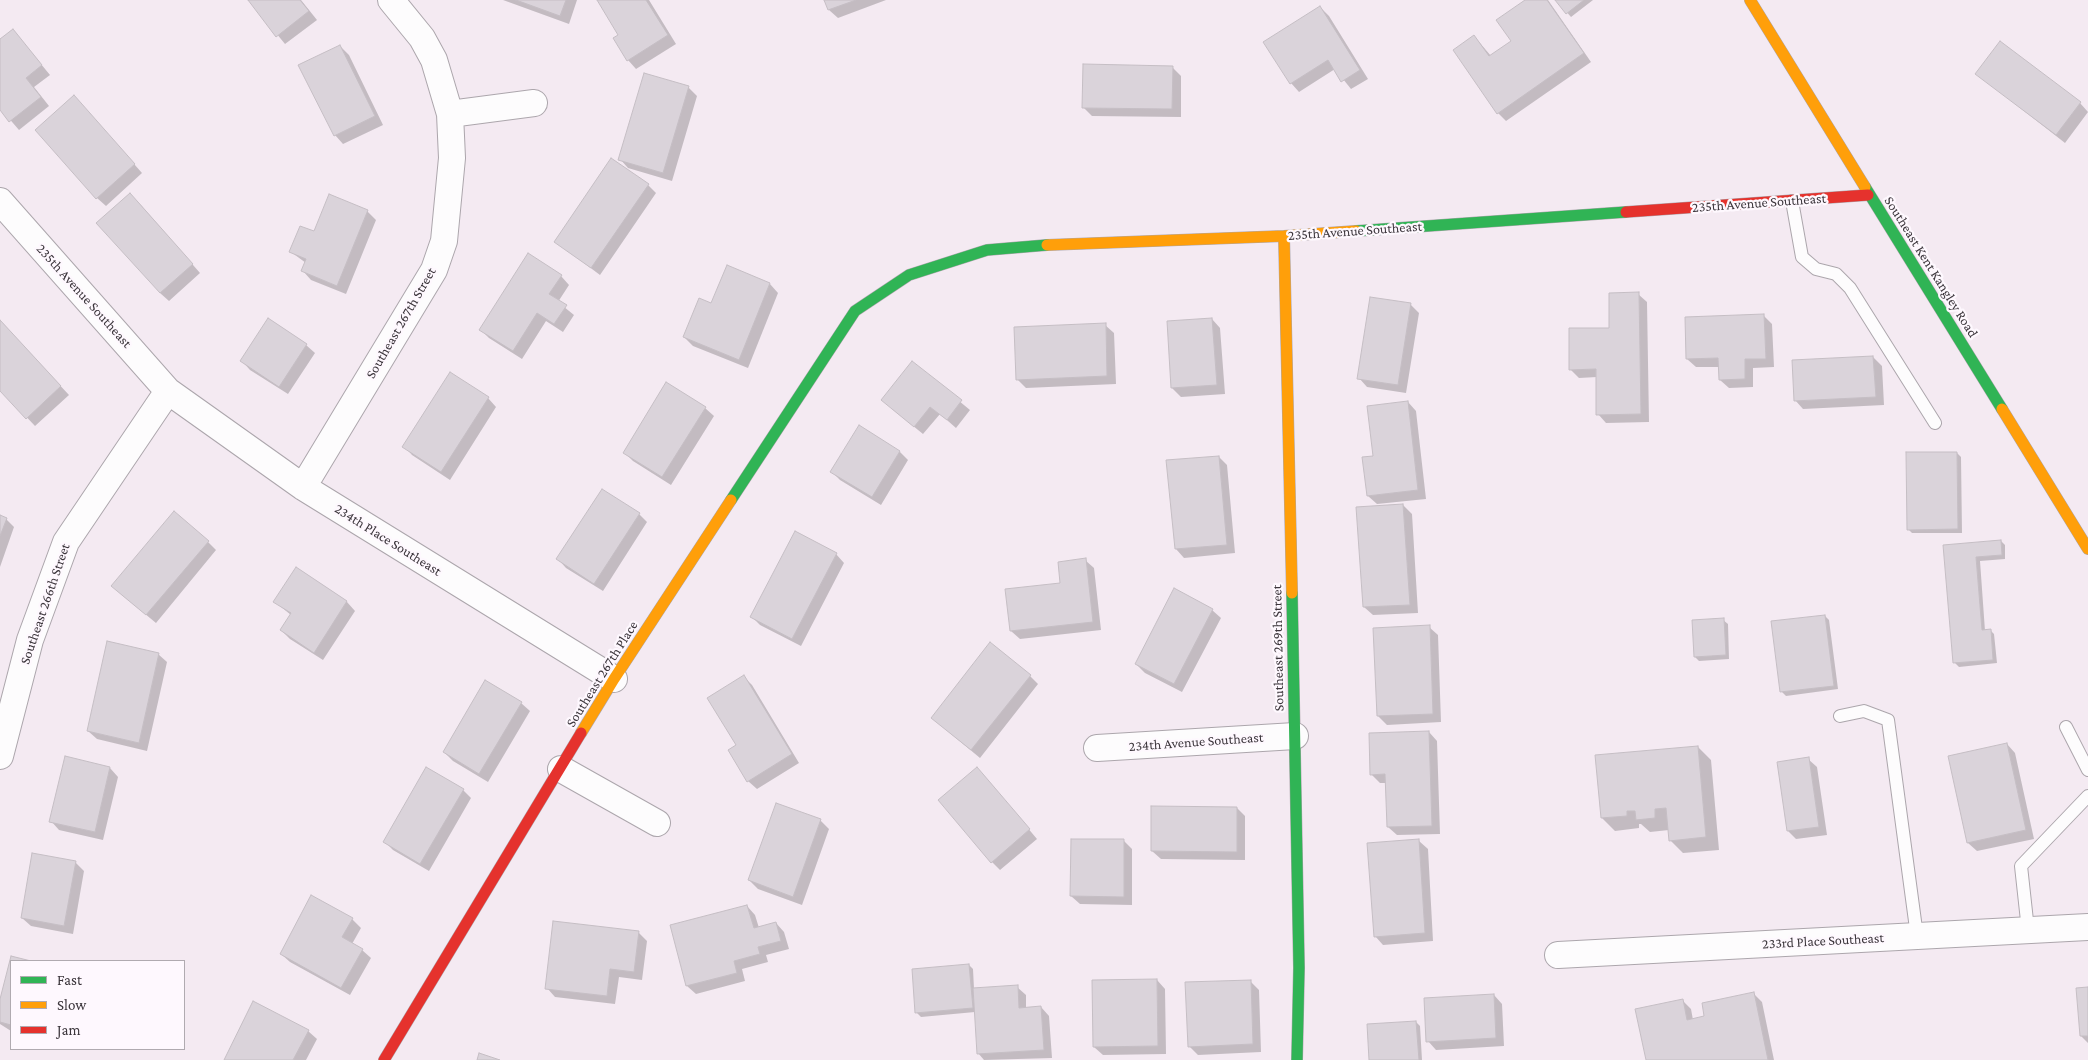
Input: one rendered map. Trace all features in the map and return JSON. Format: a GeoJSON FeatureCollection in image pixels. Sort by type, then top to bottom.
{"type":"FeatureCollection","features":[{"type":"Feature","properties":{"kind":"street","name":"Southeast 267th Street"},"geometry":{"type":"LineString","coordinates":[[303,487],[434,270],[444,240],[452,158],[450,114],[434,60],[422,38],[391,0]]}},
{"type":"Feature","properties":{"kind":"street","name":"Southeast Kent Kangley Road"},"geometry":{"type":"LineString","coordinates":[[1750,0],[1868,195],[2088,549]]}},
{"type":"Feature","properties":{"kind":"street"},"geometry":{"type":"LineString","coordinates":[[450,114],[534,103]]}},
{"type":"Feature","properties":{"kind":"street","name":"235th Avenue Southeast"},"geometry":{"type":"LineString","coordinates":[[855,310],[909,275],[987,250],[1069,243],[1284,236],[1868,195]]}},
{"type":"Feature","properties":{"kind":"street","name":"235th Avenue Southeast"},"geometry":{"type":"LineString","coordinates":[[0,201],[168,391]]}},
{"type":"Feature","properties":{"kind":"street","name":"Southeast 269th Street"},"geometry":{"type":"LineString","coordinates":[[1284,236],[1299,968],[1297,1060]]}},
{"type":"Feature","properties":{"kind":"street","name":"Southeast 267th Place"},"geometry":{"type":"LineString","coordinates":[[384,1060],[614,680],[855,310]]}},
{"type":"Feature","properties":{"kind":"street","name":"234th Place Southeast"},"geometry":{"type":"LineString","coordinates":[[168,391],[303,487],[614,680]]}},
{"type":"Feature","properties":{"kind":"street","name":"Southeast 266th Street"},"geometry":{"type":"LineString","coordinates":[[0,756],[30,640],[66,542],[168,391]]}},
{"type":"Feature","properties":{"kind":"street","name":"234th Avenue Southeast"},"geometry":{"type":"LineString","coordinates":[[1097,748],[1295,736]]}},
{"type":"Feature","properties":{"kind":"street"},"geometry":{"type":"LineString","coordinates":[[561,769],[657,824]]}},
{"type":"Feature","properties":{"kind":"street","name":"233rd Place Southeast"},"geometry":{"type":"LineString","coordinates":[[1558,955],[2088,927]]}},
{"type":"Feature","properties":{"kind":"lane"},"geometry":{"type":"LineString","coordinates":[[1792,200],[1802,257],[1816,269],[1836,274],[1850,288],[1935,423]]}},
{"type":"Feature","properties":{"kind":"lane"},"geometry":{"type":"LineString","coordinates":[[1840,716],[1864,711],[1888,720],[1917,936]]}},
{"type":"Feature","properties":{"kind":"lane"},"geometry":{"type":"LineString","coordinates":[[2066,727],[2088,770]]}},
{"type":"Feature","properties":{"kind":"lane"},"geometry":{"type":"LineString","coordinates":[[2028,930],[2021,866],[2088,796]]}},
{"type":"Feature","properties":{"kind":"building"},"geometry":{"type":"Polygon","coordinates":[[[248,0],[300,0],[309,11],[276,37],[248,0]]]}},
{"type":"Feature","properties":{"kind":"building"},"geometry":{"type":"Polygon","coordinates":[[[516,0],[566,0],[560,16],[516,0]]]}},
{"type":"Feature","properties":{"kind":"building"},"geometry":{"type":"Polygon","coordinates":[[[597,0],[646,0],[668,35],[627,61],[613,38],[618,35],[597,0]]]}},
{"type":"Feature","properties":{"kind":"building"},"geometry":{"type":"Polygon","coordinates":[[[824,0],[856,0],[828,10],[824,0]]]}},
{"type":"Feature","properties":{"kind":"building"},"geometry":{"type":"Polygon","coordinates":[[[1525,0],[1547,0],[1584,53],[1497,114],[1453,50],[1474,35],[1489,56],[1511,41],[1496,20],[1525,0]]]}},
{"type":"Feature","properties":{"kind":"building"},"geometry":{"type":"Polygon","coordinates":[[[1555,0],[1584,0],[1566,14],[1555,0]]]}},
{"type":"Feature","properties":{"kind":"building"},"geometry":{"type":"Polygon","coordinates":[[[1320,6],[1360,70],[1341,82],[1328,60],[1290,84],[1263,42],[1320,6]]]}},
{"type":"Feature","properties":{"kind":"building"},"geometry":{"type":"Polygon","coordinates":[[[13,29],[42,65],[26,78],[41,97],[9,122],[0,110],[0,39],[13,29]]]}},
{"type":"Feature","properties":{"kind":"building"},"geometry":{"type":"Polygon","coordinates":[[[2000,41],[2081,102],[2056,135],[1975,74],[2000,41]]]}},
{"type":"Feature","properties":{"kind":"building"},"geometry":{"type":"Polygon","coordinates":[[[340,45],[375,116],[334,136],[298,65],[340,45]]]}},
{"type":"Feature","properties":{"kind":"building"},"geometry":{"type":"Polygon","coordinates":[[[1083,64],[1173,66],[1172,109],[1082,108],[1083,64]]]}},
{"type":"Feature","properties":{"kind":"building"},"geometry":{"type":"Polygon","coordinates":[[[644,73],[689,86],[663,173],[618,160],[644,73]]]}},
{"type":"Feature","properties":{"kind":"building"},"geometry":{"type":"Polygon","coordinates":[[[74,95],[135,164],[96,199],[35,130],[74,95]]]}},
{"type":"Feature","properties":{"kind":"building"},"geometry":{"type":"Polygon","coordinates":[[[611,158],[649,184],[591,268],[554,242],[611,158]]]}},
{"type":"Feature","properties":{"kind":"building"},"geometry":{"type":"Polygon","coordinates":[[[130,193],[193,264],[160,293],[96,223],[130,193]]]}},
{"type":"Feature","properties":{"kind":"building"},"geometry":{"type":"Polygon","coordinates":[[[329,194],[368,210],[337,286],[301,271],[306,259],[289,252],[300,226],[314,231],[329,194]]]}},
{"type":"Feature","properties":{"kind":"building"},"geometry":{"type":"Polygon","coordinates":[[[528,253],[562,275],[549,294],[567,305],[554,324],[537,313],[513,351],[479,330],[528,253]]]}},
{"type":"Feature","properties":{"kind":"building"},"geometry":{"type":"Polygon","coordinates":[[[727,265],[770,283],[739,360],[683,337],[699,298],[711,303],[727,265]]]}},
{"type":"Feature","properties":{"kind":"building"},"geometry":{"type":"Polygon","coordinates":[[[1639,292],[1641,414],[1596,415],[1596,369],[1569,370],[1569,328],[1609,328],[1609,293],[1639,292]]]}},
{"type":"Feature","properties":{"kind":"building"},"geometry":{"type":"Polygon","coordinates":[[[1370,297],[1411,303],[1398,385],[1357,379],[1370,297]]]}},
{"type":"Feature","properties":{"kind":"building"},"geometry":{"type":"Polygon","coordinates":[[[1764,314],[1766,359],[1745,359],[1745,379],[1719,380],[1718,358],[1686,359],[1685,317],[1764,314]]]}},
{"type":"Feature","properties":{"kind":"building"},"geometry":{"type":"Polygon","coordinates":[[[268,318],[307,344],[279,387],[240,361],[268,318]]]}},
{"type":"Feature","properties":{"kind":"building"},"geometry":{"type":"Polygon","coordinates":[[[1212,318],[1217,385],[1171,388],[1167,321],[1212,318]]]}},
{"type":"Feature","properties":{"kind":"building"},"geometry":{"type":"Polygon","coordinates":[[[0,320],[61,386],[26,419],[0,391],[0,320]]]}},
{"type":"Feature","properties":{"kind":"building"},"geometry":{"type":"Polygon","coordinates":[[[1106,323],[1107,376],[1016,380],[1014,327],[1106,323]]]}},
{"type":"Feature","properties":{"kind":"building"},"geometry":{"type":"Polygon","coordinates":[[[1873,356],[1876,397],[1794,401],[1792,360],[1873,356]]]}},
{"type":"Feature","properties":{"kind":"building"},"geometry":{"type":"Polygon","coordinates":[[[912,361],[962,400],[947,420],[930,407],[914,427],[881,400],[912,361]]]}},
{"type":"Feature","properties":{"kind":"building"},"geometry":{"type":"Polygon","coordinates":[[[450,372],[489,397],[441,472],[402,447],[450,372]]]}},
{"type":"Feature","properties":{"kind":"building"},"geometry":{"type":"Polygon","coordinates":[[[666,382],[706,407],[662,477],[623,453],[666,382]]]}},
{"type":"Feature","properties":{"kind":"building"},"geometry":{"type":"Polygon","coordinates":[[[1408,401],[1418,490],[1367,496],[1362,457],[1373,456],[1367,406],[1408,401]]]}},
{"type":"Feature","properties":{"kind":"building"},"geometry":{"type":"Polygon","coordinates":[[[859,425],[900,451],[872,497],[830,472],[859,425]]]}},
{"type":"Feature","properties":{"kind":"building"},"geometry":{"type":"Polygon","coordinates":[[[1906,452],[1957,452],[1958,529],[1907,530],[1906,452]]]}},
{"type":"Feature","properties":{"kind":"building"},"geometry":{"type":"Polygon","coordinates":[[[1219,456],[1227,545],[1175,549],[1166,460],[1219,456]]]}},
{"type":"Feature","properties":{"kind":"building"},"geometry":{"type":"Polygon","coordinates":[[[602,489],[640,513],[594,584],[556,559],[602,489]]]}},
{"type":"Feature","properties":{"kind":"building"},"geometry":{"type":"Polygon","coordinates":[[[1403,504],[1410,605],[1363,607],[1356,507],[1403,504]]]}},
{"type":"Feature","properties":{"kind":"building"},"geometry":{"type":"Polygon","coordinates":[[[174,511],[209,541],[146,615],[111,586],[174,511]]]}},
{"type":"Feature","properties":{"kind":"building"},"geometry":{"type":"Polygon","coordinates":[[[0,515],[7,518],[0,536],[0,515]]]}},
{"type":"Feature","properties":{"kind":"building"},"geometry":{"type":"Polygon","coordinates":[[[795,531],[837,553],[792,639],[750,617],[795,531]]]}},
{"type":"Feature","properties":{"kind":"building"},"geometry":{"type":"Polygon","coordinates":[[[2001,540],[2002,555],[1976,557],[1982,630],[1991,629],[1993,660],[1953,663],[1943,545],[2001,540]]]}},
{"type":"Feature","properties":{"kind":"building"},"geometry":{"type":"Polygon","coordinates":[[[1086,558],[1093,622],[1010,631],[1005,589],[1060,583],[1058,562],[1086,558]]]}},
{"type":"Feature","properties":{"kind":"building"},"geometry":{"type":"Polygon","coordinates":[[[296,567],[347,601],[314,653],[280,630],[291,613],[273,602],[296,567]]]}},
{"type":"Feature","properties":{"kind":"building"},"geometry":{"type":"Polygon","coordinates":[[[1174,588],[1213,609],[1174,684],[1135,664],[1174,588]]]}},
{"type":"Feature","properties":{"kind":"building"},"geometry":{"type":"Polygon","coordinates":[[[1825,615],[1834,686],[1780,692],[1771,621],[1825,615]]]}},
{"type":"Feature","properties":{"kind":"building"},"geometry":{"type":"Polygon","coordinates":[[[1724,618],[1726,655],[1694,657],[1692,620],[1724,618]]]}},
{"type":"Feature","properties":{"kind":"building"},"geometry":{"type":"Polygon","coordinates":[[[1430,625],[1433,714],[1377,716],[1373,628],[1430,625]]]}},
{"type":"Feature","properties":{"kind":"building"},"geometry":{"type":"Polygon","coordinates":[[[107,641],[159,653],[139,743],[87,731],[107,641]]]}},
{"type":"Feature","properties":{"kind":"building"},"geometry":{"type":"Polygon","coordinates":[[[990,642],[1031,675],[971,750],[931,718],[990,642]]]}},
{"type":"Feature","properties":{"kind":"building"},"geometry":{"type":"Polygon","coordinates":[[[744,675],[792,754],[747,782],[728,750],[736,745],[707,698],[744,675]]]}},
{"type":"Feature","properties":{"kind":"building"},"geometry":{"type":"Polygon","coordinates":[[[485,680],[522,702],[479,774],[443,752],[485,680]]]}},
{"type":"Feature","properties":{"kind":"building"},"geometry":{"type":"Polygon","coordinates":[[[1429,731],[1432,826],[1387,827],[1385,774],[1370,775],[1369,733],[1429,731]]]}},
{"type":"Feature","properties":{"kind":"building"},"geometry":{"type":"Polygon","coordinates":[[[2007,743],[2026,830],[1967,843],[1948,756],[2007,743]]]}},
{"type":"Feature","properties":{"kind":"building"},"geometry":{"type":"Polygon","coordinates":[[[1698,746],[1706,837],[1669,841],[1666,808],[1655,809],[1655,818],[1636,820],[1635,811],[1627,811],[1627,816],[1601,818],[1595,755],[1698,746]]]}},
{"type":"Feature","properties":{"kind":"building"},"geometry":{"type":"Polygon","coordinates":[[[65,756],[110,767],[95,832],[49,822],[65,756]]]}},
{"type":"Feature","properties":{"kind":"building"},"geometry":{"type":"Polygon","coordinates":[[[1809,757],[1819,827],[1787,831],[1777,762],[1809,757]]]}},
{"type":"Feature","properties":{"kind":"building"},"geometry":{"type":"Polygon","coordinates":[[[426,767],[464,789],[420,864],[383,842],[426,767]]]}},
{"type":"Feature","properties":{"kind":"building"},"geometry":{"type":"Polygon","coordinates":[[[977,767],[1030,829],[991,863],[938,800],[977,767]]]}},
{"type":"Feature","properties":{"kind":"building"},"geometry":{"type":"Polygon","coordinates":[[[776,803],[821,819],[793,897],[748,880],[776,803]]]}},
{"type":"Feature","properties":{"kind":"building"},"geometry":{"type":"Polygon","coordinates":[[[1151,806],[1237,807],[1237,852],[1151,851],[1151,806]]]}},
{"type":"Feature","properties":{"kind":"building"},"geometry":{"type":"Polygon","coordinates":[[[1071,839],[1124,839],[1124,897],[1070,896],[1071,839]]]}},
{"type":"Feature","properties":{"kind":"building"},"geometry":{"type":"Polygon","coordinates":[[[1419,839],[1425,933],[1374,937],[1367,843],[1419,839]]]}},
{"type":"Feature","properties":{"kind":"building"},"geometry":{"type":"Polygon","coordinates":[[[32,853],[76,861],[64,926],[21,918],[32,853]]]}},
{"type":"Feature","properties":{"kind":"building"},"geometry":{"type":"Polygon","coordinates":[[[311,895],[353,918],[342,937],[363,949],[341,988],[280,954],[311,895]]]}},
{"type":"Feature","properties":{"kind":"building"},"geometry":{"type":"Polygon","coordinates":[[[747,905],[754,928],[776,922],[781,941],[758,947],[760,954],[734,961],[737,973],[686,986],[670,925],[747,905]]]}},
{"type":"Feature","properties":{"kind":"building"},"geometry":{"type":"Polygon","coordinates":[[[553,921],[639,931],[634,972],[610,969],[607,996],[545,989],[553,921]]]}},
{"type":"Feature","properties":{"kind":"building"},"geometry":{"type":"Polygon","coordinates":[[[11,956],[27,960],[10,960],[10,1025],[0,1022],[0,999],[11,956]]]}},
{"type":"Feature","properties":{"kind":"building"},"geometry":{"type":"Polygon","coordinates":[[[969,964],[973,1008],[915,1013],[912,969],[969,964]]]}},
{"type":"Feature","properties":{"kind":"building"},"geometry":{"type":"Polygon","coordinates":[[[1157,979],[1158,1046],[1093,1047],[1092,980],[1157,979]]]}},
{"type":"Feature","properties":{"kind":"building"},"geometry":{"type":"Polygon","coordinates":[[[1251,980],[1253,1044],[1188,1047],[1185,982],[1251,980]]]}},
{"type":"Feature","properties":{"kind":"building"},"geometry":{"type":"Polygon","coordinates":[[[1018,985],[1019,1008],[1041,1006],[1044,1050],[977,1054],[973,988],[1018,985]]]}},
{"type":"Feature","properties":{"kind":"building"},"geometry":{"type":"Polygon","coordinates":[[[2088,987],[2088,1036],[2080,1036],[2076,988],[2088,987]]]}},
{"type":"Feature","properties":{"kind":"building"},"geometry":{"type":"Polygon","coordinates":[[[1754,992],[1768,1060],[1646,1060],[1635,1009],[1683,999],[1687,1020],[1704,1016],[1702,1003],[1754,992]]]}},
{"type":"Feature","properties":{"kind":"building"},"geometry":{"type":"Polygon","coordinates":[[[1494,994],[1496,1038],[1426,1042],[1424,998],[1494,994]]]}},
{"type":"Feature","properties":{"kind":"building"},"geometry":{"type":"Polygon","coordinates":[[[253,1001],[309,1030],[293,1060],[224,1060],[253,1001]]]}},
{"type":"Feature","properties":{"kind":"building"},"geometry":{"type":"Polygon","coordinates":[[[1416,1021],[1419,1060],[1369,1060],[1367,1024],[1416,1021]]]}},
{"type":"Feature","properties":{"kind":"building"},"geometry":{"type":"Polygon","coordinates":[[[479,1053],[500,1060],[477,1060],[479,1053]]]}},
{"type":"Feature","properties":{"kind":"traffic: fast"},"geometry":{"type":"LineString","coordinates":[[1865,187],[2002,409]]}},
{"type":"Feature","properties":{"kind":"traffic: fast"},"geometry":{"type":"LineString","coordinates":[[1356,231],[1626,212]]}},
{"type":"Feature","properties":{"kind":"traffic: fast"},"geometry":{"type":"LineString","coordinates":[[731,500],[855,311],[909,275],[987,250],[1047,245]]}},
{"type":"Feature","properties":{"kind":"traffic: fast"},"geometry":{"type":"LineString","coordinates":[[1292,593],[1299,968],[1297,1060]]}},
{"type":"Feature","properties":{"kind":"traffic: slow"},"geometry":{"type":"LineString","coordinates":[[1750,0],[1865,187]]}},
{"type":"Feature","properties":{"kind":"traffic: slow"},"geometry":{"type":"LineString","coordinates":[[1047,245],[1284,236],[1356,231]]}},
{"type":"Feature","properties":{"kind":"traffic: slow"},"geometry":{"type":"LineString","coordinates":[[1284,236],[1292,593]]}},
{"type":"Feature","properties":{"kind":"traffic: slow"},"geometry":{"type":"LineString","coordinates":[[2002,409],[2088,549]]}},
{"type":"Feature","properties":{"kind":"traffic: slow"},"geometry":{"type":"LineString","coordinates":[[581,733],[731,500]]}},
{"type":"Feature","properties":{"kind":"traffic: jam"},"geometry":{"type":"LineString","coordinates":[[1626,212],[1868,195]]}},
{"type":"Feature","properties":{"kind":"traffic: jam"},"geometry":{"type":"LineString","coordinates":[[384,1060],[581,733]]}}]}
